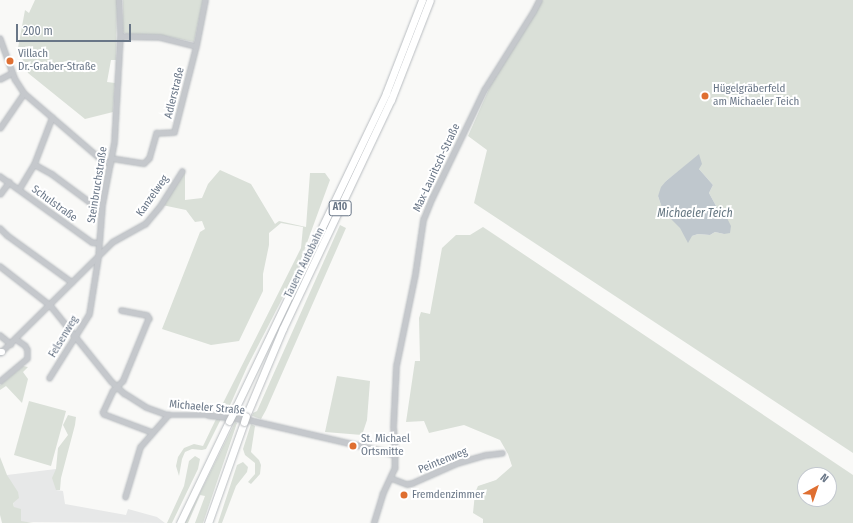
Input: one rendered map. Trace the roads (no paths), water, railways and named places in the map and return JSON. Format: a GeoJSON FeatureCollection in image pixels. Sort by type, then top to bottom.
{"type":"FeatureCollection","features":[{"type":"Feature","properties":{"kind":"highway","name":"Tauern Autobahn"},"geometry":{"type":"LineString","coordinates":[[180,523],[386,93],[422,0]]}},
{"type":"Feature","properties":{"kind":"highway","name":"Tauern Autobahn"},"geometry":{"type":"LineString","coordinates":[[208,523],[245,419],[283,328],[391,100],[430,0]]}},
{"type":"Feature","properties":{"kind":"street","name":"Steinbruchstraße"},"geometry":{"type":"LineString","coordinates":[[98,257],[102,205],[116,120],[120,36],[119,0]]}},
{"type":"Feature","properties":{"kind":"street","name":"Adlerstraße"},"geometry":{"type":"LineString","coordinates":[[110,160],[146,162],[149,158],[156,133],[174,132],[196,46],[205,0]]}},
{"type":"Feature","properties":{"kind":"street","name":"Max-Lauritsch-Straße"},"geometry":{"type":"LineString","coordinates":[[395,455],[393,427],[396,366],[415,274],[423,220],[484,90],[534,12],[539,0]]}},
{"type":"Feature","properties":{"kind":"street"},"geometry":{"type":"LineString","coordinates":[[120,36],[160,37],[196,46]]}},
{"type":"Feature","properties":{"kind":"street"},"geometry":{"type":"LineString","coordinates":[[0,38],[12,73],[24,93],[102,160],[110,160]]}},
{"type":"Feature","properties":{"kind":"street"},"geometry":{"type":"LineString","coordinates":[[0,79],[12,73]]}},
{"type":"Feature","properties":{"kind":"street"},"geometry":{"type":"LineString","coordinates":[[0,128],[24,93]]}},
{"type":"Feature","properties":{"kind":"street"},"geometry":{"type":"LineString","coordinates":[[19,189],[34,164],[52,117]]}},
{"type":"Feature","properties":{"kind":"street"},"geometry":{"type":"LineString","coordinates":[[34,164],[52,174],[90,202],[102,205]]}},
{"type":"Feature","properties":{"kind":"street","name":"Kanzelweg"},"geometry":{"type":"LineString","coordinates":[[98,257],[112,242],[145,224],[160,206],[182,171]]}},
{"type":"Feature","properties":{"kind":"street","name":"Schulstraße"},"geometry":{"type":"LineString","coordinates":[[0,176],[92,242],[99,243]]}},
{"type":"Feature","properties":{"kind":"street"},"geometry":{"type":"LineString","coordinates":[[0,194],[9,182]]}},
{"type":"Feature","properties":{"kind":"street"},"geometry":{"type":"LineString","coordinates":[[0,228],[7,235],[72,282]]}},
{"type":"Feature","properties":{"kind":"street"},"geometry":{"type":"LineString","coordinates":[[1,352],[11,344],[29,324],[98,257]]}},
{"type":"Feature","properties":{"kind":"street","name":"Felsenweg"},"geometry":{"type":"LineString","coordinates":[[49,378],[89,314],[98,257]]}},
{"type":"Feature","properties":{"kind":"street","name":"Michaeler Straße"},"geometry":{"type":"LineString","coordinates":[[0,266],[50,305],[117,387],[130,398],[146,406],[168,414],[225,416],[250,420],[395,455]]}},
{"type":"Feature","properties":{"kind":"street"},"geometry":{"type":"LineString","coordinates":[[121,310],[147,315],[149,318],[123,381],[117,387],[103,408],[104,414],[152,432]]}},
{"type":"Feature","properties":{"kind":"street"},"geometry":{"type":"LineString","coordinates":[[0,335],[11,344]]}},
{"type":"Feature","properties":{"kind":"street"},"geometry":{"type":"LineString","coordinates":[[0,381],[27,358],[27,350],[25,346],[15,339]]}},
{"type":"Feature","properties":{"kind":"street"},"geometry":{"type":"LineString","coordinates":[[125,497],[140,447],[168,414]]}},
{"type":"Feature","properties":{"kind":"street","name":"Peintenweg"},"geometry":{"type":"LineString","coordinates":[[392,478],[407,484],[412,483],[457,463],[485,455],[502,453]]}},
{"type":"Feature","properties":{"kind":"street"},"geometry":{"type":"LineString","coordinates":[[374,523],[383,494],[392,478],[396,464],[395,455]]}},
{"type":"Feature","properties":{"kind":"water","name":"Michaeler Teich"},"geometry":{"type":"Polygon","coordinates":[[[699,154],[702,164],[699,169],[713,185],[709,193],[721,215],[725,214],[731,226],[730,233],[724,234],[715,232],[710,235],[698,234],[692,236],[688,243],[680,228],[663,211],[658,196],[661,187],[666,181],[699,154]]]}},
{"type":"Feature","properties":{"kind":"place","name":"Villach Dr.-Graber-Straße"},"geometry":{"type":"Point","coordinates":[10,61]}},
{"type":"Feature","properties":{"kind":"place","name":"Hügelgräberfeld am Michaeler Teich"},"geometry":{"type":"Point","coordinates":[705,96]}},
{"type":"Feature","properties":{"kind":"place","name":"St. Michael Ortsmitte"},"geometry":{"type":"Point","coordinates":[353,446]}},
{"type":"Feature","properties":{"kind":"place","name":"Fremdenzimmer"},"geometry":{"type":"Point","coordinates":[404,495]}}]}
